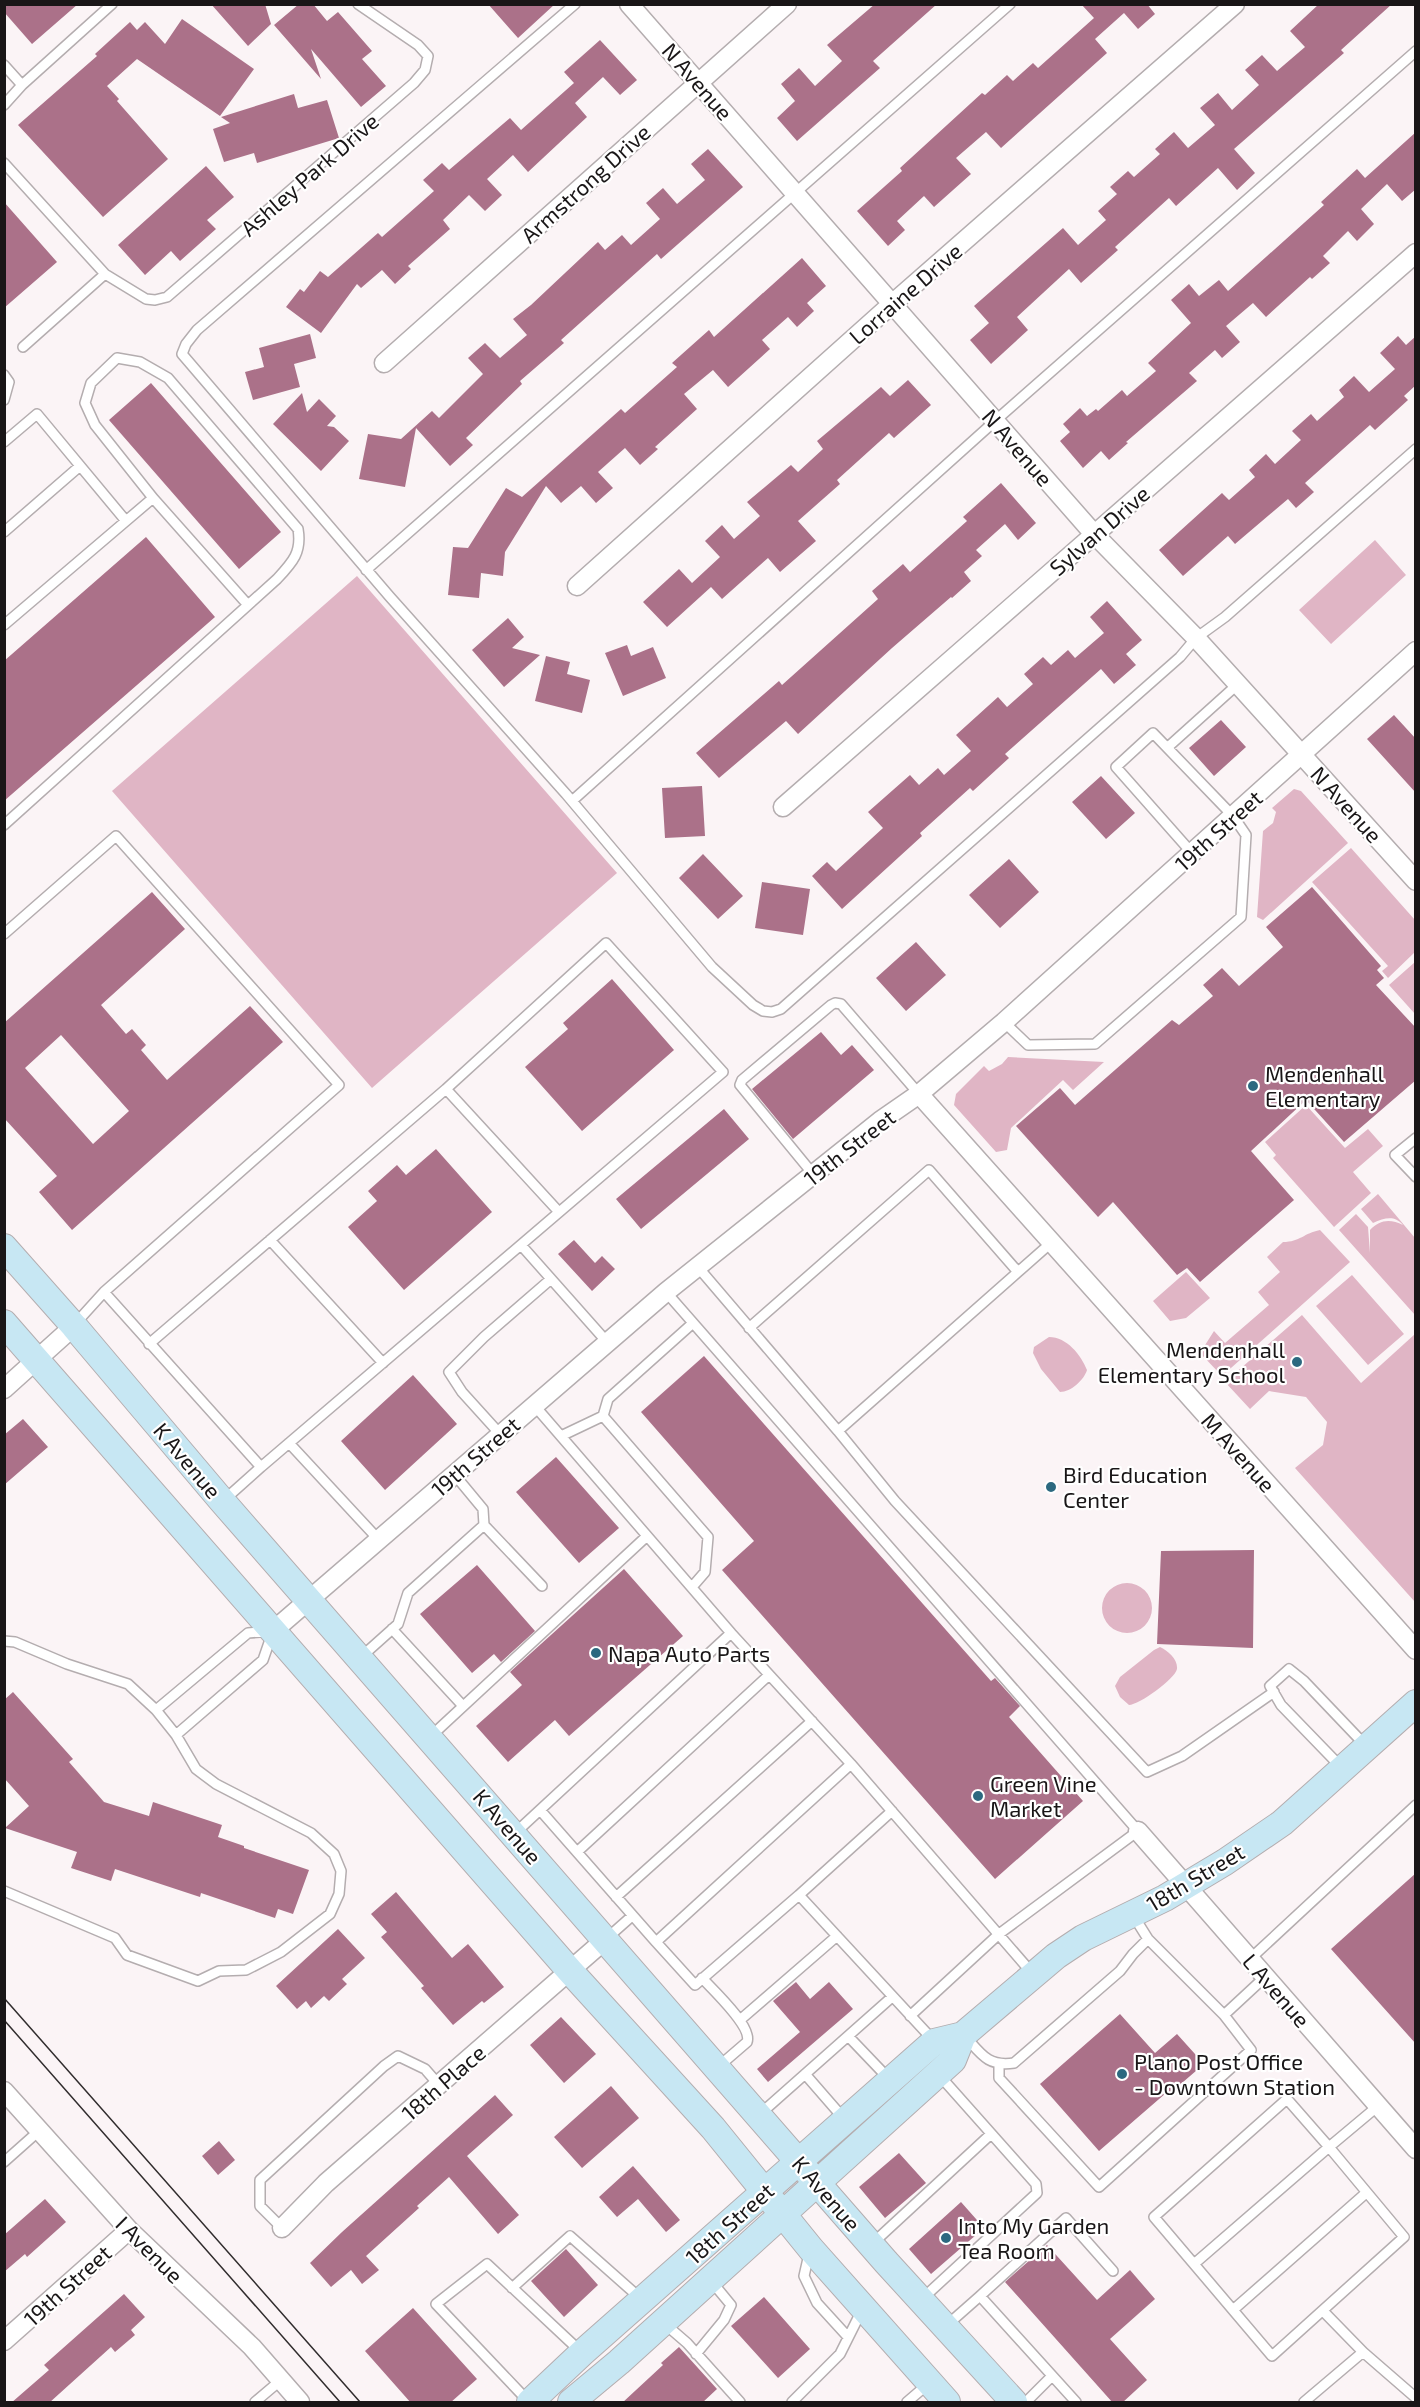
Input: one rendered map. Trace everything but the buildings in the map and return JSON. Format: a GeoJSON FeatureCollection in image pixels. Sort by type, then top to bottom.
{"type":"FeatureCollection","features":[{"type":"Feature","properties":{"kind":"main road","name":"K Avenue"},"geometry":{"type":"LineString","coordinates":[[4,1247],[222,1501],[871,2244],[1014,2403]]}},
{"type":"Feature","properties":{"kind":"main road","name":"K Avenue"},"geometry":{"type":"LineString","coordinates":[[4,1323],[570,1971],[713,2128],[811,2249],[947,2403]]}},
{"type":"Feature","properties":{"kind":"main road","name":"18th Street"},"geometry":{"type":"LineString","coordinates":[[530,2402],[582,2353],[934,2042],[963,2034],[1034,1974],[1083,1938],[1186,1886],[1282,1823],[1416,1703]]}},
{"type":"Feature","properties":{"kind":"main road","name":"18th Street"},"geometry":{"type":"LineString","coordinates":[[571,2403],[663,2323],[953,2060],[963,2034]]}},
{"type":"Feature","properties":{"kind":"street","name":"N Avenue"},"geometry":{"type":"LineString","coordinates":[[629,4],[1094,534],[1196,638],[1416,881]]}},
{"type":"Feature","properties":{"kind":"street","name":"Armstrong Drive"},"geometry":{"type":"LineString","coordinates":[[384,363],[787,4]]}},
{"type":"Feature","properties":{"kind":"street","name":"Lorraine Drive"},"geometry":{"type":"LineString","coordinates":[[577,586],[892,304],[1235,4]]}},
{"type":"Feature","properties":{"kind":"street","name":"Sylvan Drive"},"geometry":{"type":"LineString","coordinates":[[783,807],[1416,253]]}},
{"type":"Feature","properties":{"kind":"street","name":"19th Street"},"geometry":{"type":"LineString","coordinates":[[273,1631],[697,1266],[880,1121],[919,1094],[1004,1022],[1302,754],[1413,659]]}},
{"type":"Feature","properties":{"kind":"street","name":"M Avenue"},"geometry":{"type":"LineString","coordinates":[[919,1094],[1416,1650]]}},
{"type":"Feature","properties":{"kind":"street"},"geometry":{"type":"LineString","coordinates":[[4,1389],[74,1326]]}},
{"type":"Feature","properties":{"kind":"street","name":"L Avenue"},"geometry":{"type":"LineString","coordinates":[[1138,1831],[1416,2149]]}},
{"type":"Feature","properties":{"kind":"street","name":"18th Place"},"geometry":{"type":"LineString","coordinates":[[282,2228],[326,2183],[606,1939]]}},
{"type":"Feature","properties":{"kind":"street","name":"I Avenue"},"geometry":{"type":"LineString","coordinates":[[4,2091],[129,2230],[252,2347],[300,2403]]}},
{"type":"Feature","properties":{"kind":"street","name":"19th Street"},"geometry":{"type":"LineString","coordinates":[[4,2341],[129,2230]]}},
{"type":"Feature","properties":{"kind":"lane"},"geometry":{"type":"LineString","coordinates":[[4,105],[22,85],[112,4]]}},
{"type":"Feature","properties":{"kind":"lane","name":"Ashley Park Drive"},"geometry":{"type":"LineString","coordinates":[[4,163],[105,274],[146,299],[167,297],[414,83],[425,70],[428,56],[418,45],[358,4]]}},
{"type":"Feature","properties":{"kind":"lane"},"geometry":{"type":"LineString","coordinates":[[575,4],[197,330],[186,344],[182,354],[366,570],[572,801],[712,967],[753,1005],[772,1012],[781,1009],[1180,657],[1196,638],[1225,617],[1416,449]]}},
{"type":"Feature","properties":{"kind":"lane"},"geometry":{"type":"LineString","coordinates":[[366,570],[1010,4]]}},
{"type":"Feature","properties":{"kind":"lane"},"geometry":{"type":"LineString","coordinates":[[572,801],[995,421],[1416,51]]}},
{"type":"Feature","properties":{"kind":"lane"},"geometry":{"type":"LineString","coordinates":[[4,65],[22,85]]}},
{"type":"Feature","properties":{"kind":"lane"},"geometry":{"type":"LineString","coordinates":[[22,347],[105,274]]}},
{"type":"Feature","properties":{"kind":"lane"},"geometry":{"type":"LineString","coordinates":[[4,825],[248,605],[291,565],[301,544],[298,529],[168,378],[140,362],[117,358],[91,383],[85,403],[95,424],[153,498],[248,605]]}},
{"type":"Feature","properties":{"kind":"lane"},"geometry":{"type":"LineString","coordinates":[[4,375],[9,382],[4,400]]}},
{"type":"Feature","properties":{"kind":"lane"},"geometry":{"type":"LineString","coordinates":[[4,442],[37,414],[126,521]]}},
{"type":"Feature","properties":{"kind":"lane"},"geometry":{"type":"LineString","coordinates":[[4,532],[80,466]]}},
{"type":"Feature","properties":{"kind":"lane"},"geometry":{"type":"LineString","coordinates":[[4,625],[153,498]]}},
{"type":"Feature","properties":{"kind":"lane"},"geometry":{"type":"LineString","coordinates":[[1168,747],[1238,684]]}},
{"type":"Feature","properties":{"kind":"lane"},"geometry":{"type":"LineString","coordinates":[[1004,1022],[1028,1045],[1095,1044],[1241,917],[1246,835],[1233,816],[1153,733],[1116,767],[1192,852]]}},
{"type":"Feature","properties":{"kind":"lane"},"geometry":{"type":"LineString","coordinates":[[4,934],[116,836],[339,1085],[104,1292],[74,1326]]}},
{"type":"Feature","properties":{"kind":"lane"},"geometry":{"type":"LineString","coordinates":[[149,1344],[446,1089],[606,943],[723,1072],[222,1501]]}},
{"type":"Feature","properties":{"kind":"lane"},"geometry":{"type":"LineString","coordinates":[[813,1174],[741,1085],[742,1080],[831,1005],[841,1004],[919,1094]]}},
{"type":"Feature","properties":{"kind":"lane"},"geometry":{"type":"LineString","coordinates":[[446,1089],[559,1212]]}},
{"type":"Feature","properties":{"kind":"lane"},"geometry":{"type":"LineString","coordinates":[[1416,1138],[1395,1155],[1416,1177]]}},
{"type":"Feature","properties":{"kind":"lane"},"geometry":{"type":"LineString","coordinates":[[749,1328],[929,1170],[1018,1272]]}},
{"type":"Feature","properties":{"kind":"lane"},"geometry":{"type":"LineString","coordinates":[[270,1240],[384,1363]]}},
{"type":"Feature","properties":{"kind":"lane"},"geometry":{"type":"LineString","coordinates":[[838,1431],[1052,1242]]}},
{"type":"Feature","properties":{"kind":"lane"},"geometry":{"type":"LineString","coordinates":[[521,1245],[607,1342]]}},
{"type":"Feature","properties":{"kind":"lane"},"geometry":{"type":"LineString","coordinates":[[697,1266],[895,1501],[1147,1772],[1182,1756],[1274,1692]]}},
{"type":"Feature","properties":{"kind":"lane"},"geometry":{"type":"LineString","coordinates":[[500,1434],[462,1392],[449,1372],[484,1336],[551,1279]]}},
{"type":"Feature","properties":{"kind":"lane"},"geometry":{"type":"LineString","coordinates":[[104,1292],[261,1467]]}},
{"type":"Feature","properties":{"kind":"lane"},"geometry":{"type":"LineString","coordinates":[[666,1292],[1138,1831],[999,1934],[910,2016]]}},
{"type":"Feature","properties":{"kind":"lane"},"geometry":{"type":"LineString","coordinates":[[561,1436],[603,1416],[608,1399],[693,1323]]}},
{"type":"Feature","properties":{"kind":"lane"},"geometry":{"type":"LineString","coordinates":[[534,1405],[731,1633],[851,1764],[1034,1974]]}},
{"type":"Feature","properties":{"kind":"lane"},"geometry":{"type":"LineString","coordinates":[[603,1416],[708,1537],[705,1572],[692,1587]]}},
{"type":"Feature","properties":{"kind":"lane"},"geometry":{"type":"LineString","coordinates":[[289,1443],[378,1539]]}},
{"type":"Feature","properties":{"kind":"lane"},"geometry":{"type":"LineString","coordinates":[[454,1473],[483,1509],[483,1525],[542,1586]]}},
{"type":"Feature","properties":{"kind":"lane"},"geometry":{"type":"LineString","coordinates":[[360,1658],[398,1624],[408,1593],[483,1525]]}},
{"type":"Feature","properties":{"kind":"lane"},"geometry":{"type":"LineString","coordinates":[[430,1737],[647,1536]]}},
{"type":"Feature","properties":{"kind":"lane"},"geometry":{"type":"LineString","coordinates":[[393,1629],[464,1706]]}},
{"type":"Feature","properties":{"kind":"lane"},"geometry":{"type":"LineString","coordinates":[[156,1710],[248,1633],[273,1631],[263,1660],[176,1735]]}},
{"type":"Feature","properties":{"kind":"lane"},"geometry":{"type":"LineString","coordinates":[[514,1834],[731,1633]]}},
{"type":"Feature","properties":{"kind":"lane"},"geometry":{"type":"LineString","coordinates":[[4,1641],[15,1642],[67,1664],[128,1684],[156,1710],[176,1735],[196,1768],[216,1784],[311,1833],[334,1854],[341,1871],[339,1894],[330,1914],[281,1952],[246,1970],[219,1971],[198,1981],[126,1954],[115,1938],[4,1891]]}},
{"type":"Feature","properties":{"kind":"lane"},"geometry":{"type":"LineString","coordinates":[[1342,1769],[1281,1705],[1270,1686],[1289,1669],[1304,1681],[1366,1747]]}},
{"type":"Feature","properties":{"kind":"lane"},"geometry":{"type":"LineString","coordinates":[[577,1852],[769,1675]]}},
{"type":"Feature","properties":{"kind":"lane"},"geometry":{"type":"LineString","coordinates":[[616,1897],[812,1721]]}},
{"type":"Feature","properties":{"kind":"lane"},"geometry":{"type":"LineString","coordinates":[[656,1942],[851,1764]]}},
{"type":"Feature","properties":{"kind":"lane"},"geometry":{"type":"LineString","coordinates":[[1250,1959],[1416,1805]]}},
{"type":"Feature","properties":{"kind":"lane"},"geometry":{"type":"LineString","coordinates":[[540,1810],[632,1916],[695,1984],[892,1811]]}},
{"type":"Feature","properties":{"kind":"lane"},"geometry":{"type":"LineString","coordinates":[[799,1895],[934,2042]]}},
{"type":"Feature","properties":{"kind":"lane"},"geometry":{"type":"LineString","coordinates":[[999,2065],[999,2078],[1099,2187],[1251,2050],[1224,2015],[1148,1939],[1132,1913]]}},
{"type":"Feature","properties":{"kind":"lane"},"geometry":{"type":"LineString","coordinates":[[606,1939],[632,1916]]}},
{"type":"Feature","properties":{"kind":"lane"},"geometry":{"type":"LineString","coordinates":[[740,2020],[837,1936]]}},
{"type":"Feature","properties":{"kind":"lane"},"geometry":{"type":"LineString","coordinates":[[963,2034],[986,2059],[999,2065],[1014,2063],[1120,1971],[1133,1953],[1148,1939]]}},
{"type":"Feature","properties":{"kind":"lane"},"geometry":{"type":"LineString","coordinates":[[1224,2015],[1265,1977]]}},
{"type":"Feature","properties":{"kind":"lane"},"geometry":{"type":"LineString","coordinates":[[702,1978],[740,2020],[748,2033],[747,2042],[718,2067]]}},
{"type":"Feature","properties":{"kind":"lane"},"geometry":{"type":"LineString","coordinates":[[759,2115],[892,1997]]}},
{"type":"Feature","properties":{"kind":"lane"},"geometry":{"type":"LineString","coordinates":[[848,2036],[891,2081]]}},
{"type":"Feature","properties":{"kind":"lane"},"geometry":{"type":"LineString","coordinates":[[282,2228],[260,2206],[260,2180],[384,2066],[398,2056],[425,2069],[440,2085]]}},
{"type":"Feature","properties":{"kind":"lane"},"geometry":{"type":"LineString","coordinates":[[805,2074],[845,2121]]}},
{"type":"Feature","properties":{"kind":"lane"},"geometry":{"type":"LineString","coordinates":[[920,2300],[1037,2193],[1036,2184],[938,2074]]}},
{"type":"Feature","properties":{"kind":"lane"},"geometry":{"type":"LineString","coordinates":[[1287,2099],[1366,2193],[1404,2237],[1272,2356],[1154,2217],[1287,2099]]}},
{"type":"Feature","properties":{"kind":"lane"},"geometry":{"type":"LineString","coordinates":[[1194,2264],[1378,2106]]}},
{"type":"Feature","properties":{"kind":"lane"},"geometry":{"type":"LineString","coordinates":[[4,2162],[40,2130]]}},
{"type":"Feature","properties":{"kind":"lane"},"geometry":{"type":"LineString","coordinates":[[871,2244],[991,2134]]}},
{"type":"Feature","properties":{"kind":"lane"},"geometry":{"type":"LineString","coordinates":[[1233,2310],[1366,2193]]}},
{"type":"Feature","properties":{"kind":"lane"},"geometry":{"type":"LineString","coordinates":[[945,2328],[1066,2218],[1113,2271]]}},
{"type":"Feature","properties":{"kind":"lane"},"geometry":{"type":"LineString","coordinates":[[512,2288],[570,2236],[643,2300]]}},
{"type":"Feature","properties":{"kind":"lane"},"geometry":{"type":"LineString","coordinates":[[811,2249],[804,2276],[817,2302],[848,2337]]}},
{"type":"Feature","properties":{"kind":"lane"},"geometry":{"type":"LineString","coordinates":[[530,2402],[436,2304],[487,2265],[582,2353]]}},
{"type":"Feature","properties":{"kind":"lane"},"geometry":{"type":"LineString","coordinates":[[696,2354],[723,2320],[731,2305],[710,2280]]}},
{"type":"Feature","properties":{"kind":"lane"},"geometry":{"type":"LineString","coordinates":[[980,2296],[1076,2403]]}},
{"type":"Feature","properties":{"kind":"lane"},"geometry":{"type":"LineString","coordinates":[[792,2403],[840,2354],[863,2308]]}},
{"type":"Feature","properties":{"kind":"lane"},"geometry":{"type":"LineString","coordinates":[[1323,2311],[1363,2352],[1416,2398]]}},
{"type":"Feature","properties":{"kind":"lane"},"geometry":{"type":"LineString","coordinates":[[663,2323],[696,2354],[740,2403]]}},
{"type":"Feature","properties":{"kind":"lane"},"geometry":{"type":"LineString","coordinates":[[1304,2403],[1363,2352]]}},
{"type":"Feature","properties":{"kind":"lane"},"geometry":{"type":"LineString","coordinates":[[1026,2403],[1052,2376]]}},
{"type":"Feature","properties":{"kind":"lane"},"geometry":{"type":"LineString","coordinates":[[255,2403],[281,2380]]}},
{"type":"Feature","properties":{"kind":"lane"},"geometry":{"type":"LineString","coordinates":[[907,2403],[929,2383]]}},
{"type":"Feature","properties":{"kind":"shaded area"},"geometry":{"type":"Polygon","coordinates":[[[1375,540],[1406,575],[1331,644],[1299,610],[1375,540]]]}},
{"type":"Feature","properties":{"kind":"shaded area"},"geometry":{"type":"Polygon","coordinates":[[[357,576],[617,873],[372,1088],[112,791],[357,576]]]}},
{"type":"Feature","properties":{"kind":"shaded area"},"geometry":{"type":"Polygon","coordinates":[[[1294,789],[1301,791],[1348,843],[1263,920],[1257,917],[1263,831],[1273,823],[1276,812],[1272,808],[1294,789]]]}},
{"type":"Feature","properties":{"kind":"shaded area"},"geometry":{"type":"Polygon","coordinates":[[[1351,848],[1415,920],[1415,952],[1388,978],[1382,971],[1388,966],[1312,882],[1351,848]]]}},
{"type":"Feature","properties":{"kind":"shaded area"},"geometry":{"type":"Polygon","coordinates":[[[1415,962],[1415,1014],[1389,985],[1415,962]]]}},
{"type":"Feature","properties":{"kind":"shaded area"},"geometry":{"type":"Polygon","coordinates":[[[1008,1057],[1104,1062],[1073,1090],[1063,1080],[1011,1128],[1007,1150],[996,1152],[954,1105],[956,1094],[984,1066],[989,1071],[1002,1064],[1008,1057]]]}},
{"type":"Feature","properties":{"kind":"shaded area"},"geometry":{"type":"Polygon","coordinates":[[[1306,1105],[1345,1148],[1368,1129],[1383,1146],[1353,1172],[1371,1193],[1334,1227],[1273,1158],[1276,1155],[1265,1142],[1306,1105]]]}},
{"type":"Feature","properties":{"kind":"shaded area"},"geometry":{"type":"Polygon","coordinates":[[[1378,1194],[1415,1238],[1415,1315],[1339,1230],[1356,1214],[1368,1227],[1370,1253],[1370,1230],[1374,1226],[1386,1221],[1403,1225],[1389,1218],[1373,1223],[1361,1209],[1378,1194]]]}},
{"type":"Feature","properties":{"kind":"shaded area"},"geometry":{"type":"Polygon","coordinates":[[[1320,1230],[1350,1262],[1222,1376],[1200,1353],[1214,1331],[1225,1343],[1269,1305],[1258,1292],[1280,1272],[1267,1257],[1283,1242],[1294,1241],[1320,1230]]]}},
{"type":"Feature","properties":{"kind":"shaded area"},"geometry":{"type":"Polygon","coordinates":[[[1186,1272],[1210,1298],[1186,1318],[1170,1321],[1153,1301],[1186,1272]]]}},
{"type":"Feature","properties":{"kind":"shaded area"},"geometry":{"type":"Polygon","coordinates":[[[1352,1275],[1404,1334],[1368,1365],[1316,1306],[1352,1275]]]}},
{"type":"Feature","properties":{"kind":"shaded area"},"geometry":{"type":"Polygon","coordinates":[[[1302,1315],[1361,1383],[1415,1334],[1415,1602],[1295,1468],[1323,1445],[1327,1422],[1306,1397],[1269,1391],[1250,1409],[1225,1382],[1302,1315]]]}},
{"type":"Feature","properties":{"kind":"shaded area"},"geometry":{"type":"Polygon","coordinates":[[[1049,1337],[1062,1340],[1073,1348],[1087,1370],[1083,1378],[1068,1390],[1060,1392],[1041,1369],[1033,1353],[1034,1347],[1049,1337]]]}},
{"type":"Feature","properties":{"kind":"shaded area"},"geometry":{"type":"Polygon","coordinates":[[[1127,1583],[1141,1587],[1148,1594],[1152,1608],[1148,1622],[1141,1629],[1127,1633],[1113,1629],[1106,1622],[1102,1608],[1106,1594],[1113,1587],[1127,1583]]]}},
{"type":"Feature","properties":{"kind":"shaded area"},"geometry":{"type":"Polygon","coordinates":[[[1160,1647],[1174,1659],[1177,1665],[1175,1673],[1164,1685],[1129,1705],[1120,1697],[1115,1686],[1120,1677],[1160,1647]]]}},
{"type":"Feature","properties":{"kind":"tram line"},"geometry":{"type":"LineString","coordinates":[[4,1998],[360,2402]]}},
{"type":"Feature","properties":{"kind":"tram line"},"geometry":{"type":"LineString","coordinates":[[4,2020],[340,2402]]}},
{"type":"Feature","properties":{"kind":"place","name":"Mendenhall Elementary"},"geometry":{"type":"Point","coordinates":[1253,1086]}},
{"type":"Feature","properties":{"kind":"place","name":"Mendenhall Elementary School"},"geometry":{"type":"Point","coordinates":[1297,1362]}},
{"type":"Feature","properties":{"kind":"place","name":"Bird Education Center"},"geometry":{"type":"Point","coordinates":[1051,1487]}},
{"type":"Feature","properties":{"kind":"place","name":"Napa Auto Parts"},"geometry":{"type":"Point","coordinates":[596,1653]}},
{"type":"Feature","properties":{"kind":"place","name":"Green Vine Market"},"geometry":{"type":"Point","coordinates":[978,1796]}},
{"type":"Feature","properties":{"kind":"place","name":"Plano Post Office - Downtown Station"},"geometry":{"type":"Point","coordinates":[1122,2074]}},
{"type":"Feature","properties":{"kind":"place","name":"Into My Garden Tea Room"},"geometry":{"type":"Point","coordinates":[946,2238]}}]}
